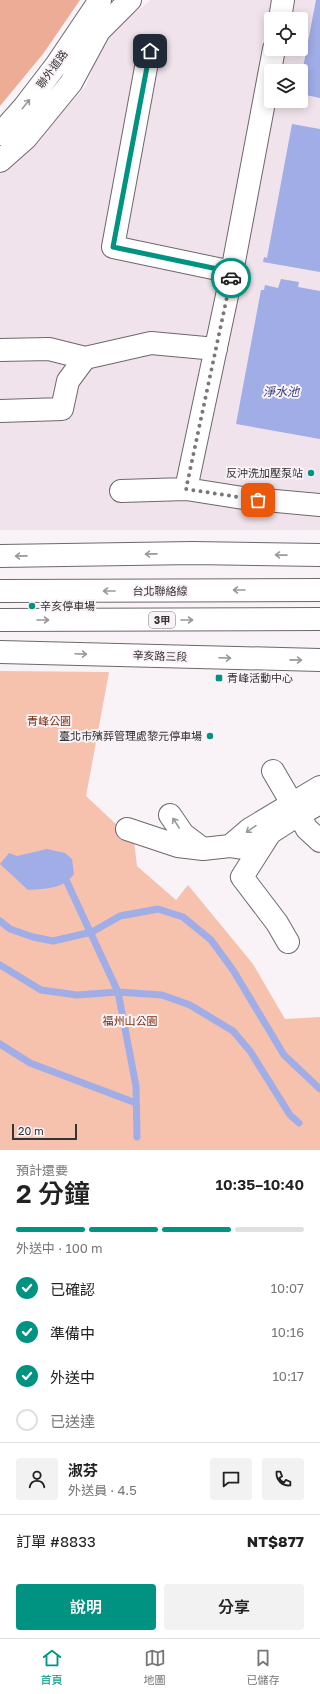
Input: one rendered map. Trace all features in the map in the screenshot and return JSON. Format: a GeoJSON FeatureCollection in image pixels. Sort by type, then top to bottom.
{"type":"FeatureCollection","features":[{"type":"Feature","properties":{"kind":"main road","name":"聯外道路"},"geometry":{"type":"LineString","coordinates":[[0,134],[24,107],[57,64],[100,0]]}},
{"type":"Feature","properties":{"kind":"main road"},"geometry":{"type":"LineString","coordinates":[[0,160],[26,138],[71,83],[99,31],[130,0]]}},
{"type":"Feature","properties":{"kind":"main road"},"geometry":{"type":"LineString","coordinates":[[281,12],[283,0]]}},
{"type":"Feature","properties":{"kind":"main road"},"geometry":{"type":"LineString","coordinates":[[150,51],[113,247],[232,272]]}},
{"type":"Feature","properties":{"kind":"main road"},"geometry":{"type":"LineString","coordinates":[[186,489],[232,272],[273,56]]}},
{"type":"Feature","properties":{"kind":"main road"},"geometry":{"type":"LineString","coordinates":[[0,350],[49,349],[86,358],[151,343],[216,348]]}},
{"type":"Feature","properties":{"kind":"main road"},"geometry":{"type":"LineString","coordinates":[[0,411],[62,409],[68,381],[86,358]]}},
{"type":"Feature","properties":{"kind":"main road"},"geometry":{"type":"LineString","coordinates":[[121,492],[186,489],[243,498],[320,505]]}},
{"type":"Feature","properties":{"kind":"main road"},"geometry":{"type":"LineString","coordinates":[[0,556],[193,553],[320,555]]}},
{"type":"Feature","properties":{"kind":"main road","name":"台北聯絡線"},"geometry":{"type":"LineString","coordinates":[[4,591],[320,590]]}},
{"type":"Feature","properties":{"kind":"main road","name":"3甲"},"geometry":{"type":"LineString","coordinates":[[2,620],[320,619]]}},
{"type":"Feature","properties":{"kind":"main road","name":"辛亥路三段"},"geometry":{"type":"LineString","coordinates":[[0,652],[320,660]]}},
{"type":"Feature","properties":{"kind":"main road"},"geometry":{"type":"LineString","coordinates":[[273,771],[307,829],[320,841]]}},
{"type":"Feature","properties":{"kind":"main road"},"geometry":{"type":"LineString","coordinates":[[288,942],[278,923],[242,877],[270,833],[320,787]]}},
{"type":"Feature","properties":{"kind":"main road"},"geometry":{"type":"LineString","coordinates":[[230,846],[250,829],[295,809],[320,803]]}},
{"type":"Feature","properties":{"kind":"main road"},"geometry":{"type":"LineString","coordinates":[[170,815],[183,834],[203,849]]}},
{"type":"Feature","properties":{"kind":"main road"},"geometry":{"type":"LineString","coordinates":[[126,829],[178,846],[203,849],[230,846],[258,850]]}},
{"type":"Feature","properties":{"kind":"shaded area"},"geometry":{"type":"Polygon","coordinates":[[[0,0],[80,0],[43,54],[0,106],[0,0]]]}},
{"type":"Feature","properties":{"kind":"shaded area"},"geometry":{"type":"Polygon","coordinates":[[[151,0],[320,0],[320,530],[0,530],[0,167],[46,130],[86,86],[105,36],[151,0]]]}},
{"type":"Feature","properties":{"kind":"green space","name":"福州山公園"},"geometry":{"type":"Polygon","coordinates":[[[0,671],[109,672],[86,796],[134,841],[137,866],[176,900],[188,885],[253,964],[285,1019],[320,1017],[320,1150],[0,1150],[0,671]]]}},
{"type":"Feature","properties":{"kind":"water"},"geometry":{"type":"Polygon","coordinates":[[[316,0],[320,0],[320,98],[308,95],[308,64],[304,64],[305,56],[308,56],[308,42],[316,0]]]}},
{"type":"Feature","properties":{"kind":"water"},"geometry":{"type":"Polygon","coordinates":[[[292,124],[320,129],[320,272],[263,262],[264,257],[267,258],[292,124]]]}},
{"type":"Feature","properties":{"kind":"water","name":"淨水池"},"geometry":{"type":"Polygon","coordinates":[[[281,279],[299,282],[298,287],[320,291],[320,439],[236,424],[261,290],[264,290],[265,285],[278,288],[281,279]]]}},
{"type":"Feature","properties":{"kind":"water"},"geometry":{"type":"Polygon","coordinates":[[[47,849],[65,853],[72,859],[74,874],[59,886],[28,890],[0,864],[9,853],[17,856],[47,849]]]}},
{"type":"Feature","properties":{"kind":"waterway"},"geometry":{"type":"LineString","coordinates":[[67,882],[118,992],[136,1086],[137,1137]]}},
{"type":"Feature","properties":{"kind":"waterway"},"geometry":{"type":"LineString","coordinates":[[0,921],[10,929],[33,937],[53,941],[92,932],[120,916],[158,909],[183,917],[211,940],[233,970],[284,1055],[320,1089]]}},
{"type":"Feature","properties":{"kind":"waterway"},"geometry":{"type":"LineString","coordinates":[[0,965],[41,990],[77,995],[118,992],[162,995],[190,1005],[233,1031],[250,1051],[290,1115],[299,1123]]}},
{"type":"Feature","properties":{"kind":"waterway"},"geometry":{"type":"LineString","coordinates":[[0,1044],[30,1063],[136,1103]]}},
{"type":"Feature","properties":{"kind":"way so far"},"geometry":{"type":"LineString","coordinates":[[231,278],[186,489],[258,500]]}},
{"type":"Feature","properties":{"kind":"place","name":"反沖洗加壓泵站"},"geometry":{"type":"Point","coordinates":[311,473]}},
{"type":"Feature","properties":{"kind":"place","name":"辛亥停車場"},"geometry":{"type":"Point","coordinates":[32,606]}},
{"type":"Feature","properties":{"kind":"place","name":"青峰活動中心"},"geometry":{"type":"Point","coordinates":[219,678]}},
{"type":"Feature","properties":{"kind":"place","name":"臺北市殯葬管理處黎元停車場"},"geometry":{"type":"Point","coordinates":[210,736]}},
{"type":"Feature","properties":{"kind":"route"},"geometry":{"type":"LineString","coordinates":[[150,51],[113,247],[232,272],[231,278]]}},
{"type":"Feature","properties":{"kind":"park label","name":"青峰公園"},"geometry":{"type":"Point","coordinates":[49,721]}}]}
